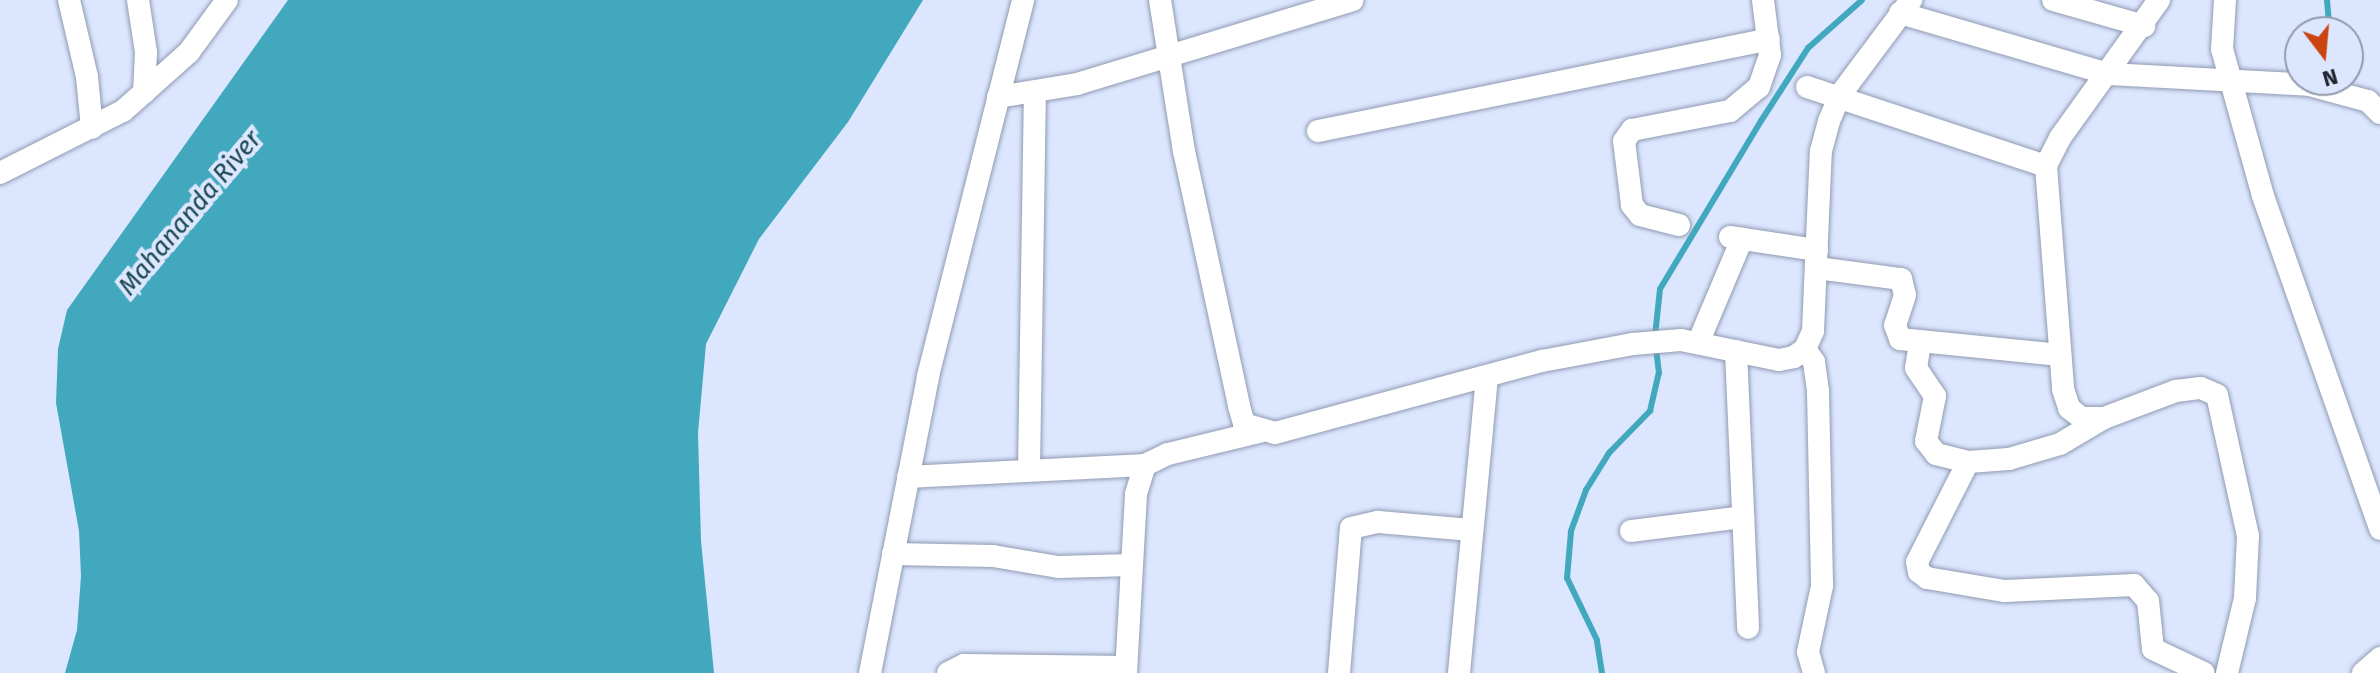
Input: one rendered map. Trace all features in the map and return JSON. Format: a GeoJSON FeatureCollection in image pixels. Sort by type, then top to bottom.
{"type":"FeatureCollection","features":[{"type":"Feature","properties":{"kind":"street"},"geometry":{"type":"LineString","coordinates":[[69,0],[87,77],[92,128]]}},
{"type":"Feature","properties":{"kind":"street"},"geometry":{"type":"LineString","coordinates":[[138,0],[146,52],[144,93]]}},
{"type":"Feature","properties":{"kind":"street"},"geometry":{"type":"LineString","coordinates":[[0,173],[92,128],[144,93],[189,52],[227,0]]}},
{"type":"Feature","properties":{"kind":"street"},"geometry":{"type":"LineString","coordinates":[[870,673],[928,376],[1023,0]]}},
{"type":"Feature","properties":{"kind":"street"},"geometry":{"type":"LineString","coordinates":[[1160,0],[1167,56],[1239,406],[1244,424],[1259,432]]}},
{"type":"Feature","properties":{"kind":"street"},"geometry":{"type":"LineString","coordinates":[[998,97],[1035,93],[1353,0]]}},
{"type":"Feature","properties":{"kind":"street"},"geometry":{"type":"LineString","coordinates":[[1679,225],[1640,215],[1632,205],[1624,141],[1632,130],[1730,111],[1759,87],[1771,73],[1763,0]]}},
{"type":"Feature","properties":{"kind":"street"},"geometry":{"type":"LineString","coordinates":[[2053,0],[2144,26]]}},
{"type":"Feature","properties":{"kind":"street"},"geometry":{"type":"LineString","coordinates":[[2104,418],[2082,418],[2069,408],[2060,355],[2046,166],[2060,138],[2144,26],[2159,0]]}},
{"type":"Feature","properties":{"kind":"street"},"geometry":{"type":"LineString","coordinates":[[2225,0],[2219,31],[2263,196],[2380,529]]}},
{"type":"Feature","properties":{"kind":"street"},"geometry":{"type":"LineString","coordinates":[[908,477],[1145,465],[1168,454],[1259,432],[1275,433],[1487,376],[1633,344],[1690,341],[1779,360],[1805,349],[1813,331],[1821,151],[1840,95],[1906,7],[2109,74],[2230,80],[2339,90],[2368,101],[2380,113]]}},
{"type":"Feature","properties":{"kind":"street"},"geometry":{"type":"LineString","coordinates":[[1318,131],[1769,39]]}},
{"type":"Feature","properties":{"kind":"street"},"geometry":{"type":"LineString","coordinates":[[1807,87],[1840,95],[2046,166]]}},
{"type":"Feature","properties":{"kind":"street"},"geometry":{"type":"LineString","coordinates":[[1029,469],[1035,93]]}},
{"type":"Feature","properties":{"kind":"street"},"geometry":{"type":"LineString","coordinates":[[1690,341],[1735,238],[1901,279],[1905,295],[1896,333],[1900,339],[2060,355]]}},
{"type":"Feature","properties":{"kind":"street"},"geometry":{"type":"LineString","coordinates":[[1920,343],[1916,368],[1935,396],[1927,448],[1968,462],[2043,451],[2104,418],[2176,391],[2201,388],[2217,395],[2248,536],[2245,598],[2227,673]]}},
{"type":"Feature","properties":{"kind":"street"},"geometry":{"type":"LineString","coordinates":[[1805,349],[1814,362],[1818,392],[1822,586],[1808,652],[1814,673]]}},
{"type":"Feature","properties":{"kind":"street"},"geometry":{"type":"LineString","coordinates":[[1736,351],[1748,628]]}},
{"type":"Feature","properties":{"kind":"street"},"geometry":{"type":"LineString","coordinates":[[1459,673],[1487,376]]}},
{"type":"Feature","properties":{"kind":"street"},"geometry":{"type":"LineString","coordinates":[[1968,462],[1917,562],[1919,572],[1936,580],[2005,591],[2134,585],[2148,601],[2153,649],[2204,673]]}},
{"type":"Feature","properties":{"kind":"street"},"geometry":{"type":"LineString","coordinates":[[948,673],[964,665],[1126,670],[1136,494],[1145,465]]}},
{"type":"Feature","properties":{"kind":"street"},"geometry":{"type":"LineString","coordinates":[[1631,531],[1743,517]]}},
{"type":"Feature","properties":{"kind":"street"},"geometry":{"type":"LineString","coordinates":[[1339,673],[1351,528],[1378,522],[1472,530]]}},
{"type":"Feature","properties":{"kind":"street"},"geometry":{"type":"LineString","coordinates":[[893,554],[993,556],[1058,567],[1132,565]]}},
{"type":"Feature","properties":{"kind":"street"},"geometry":{"type":"LineString","coordinates":[[2363,673],[2380,658]]}},
{"type":"Feature","properties":{"kind":"water","name":"Mahananda River"},"geometry":{"type":"Polygon","coordinates":[[[288,0],[923,0],[848,122],[759,239],[706,344],[698,433],[701,541],[714,673],[65,673],[77,630],[81,576],[79,531],[56,403],[58,349],[67,310],[288,0]]]}},
{"type":"Feature","properties":{"kind":"waterway"},"geometry":{"type":"LineString","coordinates":[[1655,336],[1660,289],[1761,121],[1808,48],[1862,0]]}},
{"type":"Feature","properties":{"kind":"waterway"},"geometry":{"type":"LineString","coordinates":[[2327,0],[2328,16]]}},
{"type":"Feature","properties":{"kind":"waterway"},"geometry":{"type":"LineString","coordinates":[[1602,673],[1597,640],[1567,578],[1571,531],[1586,490],[1609,453],[1650,411],[1659,373],[1656,347]]}}]}
